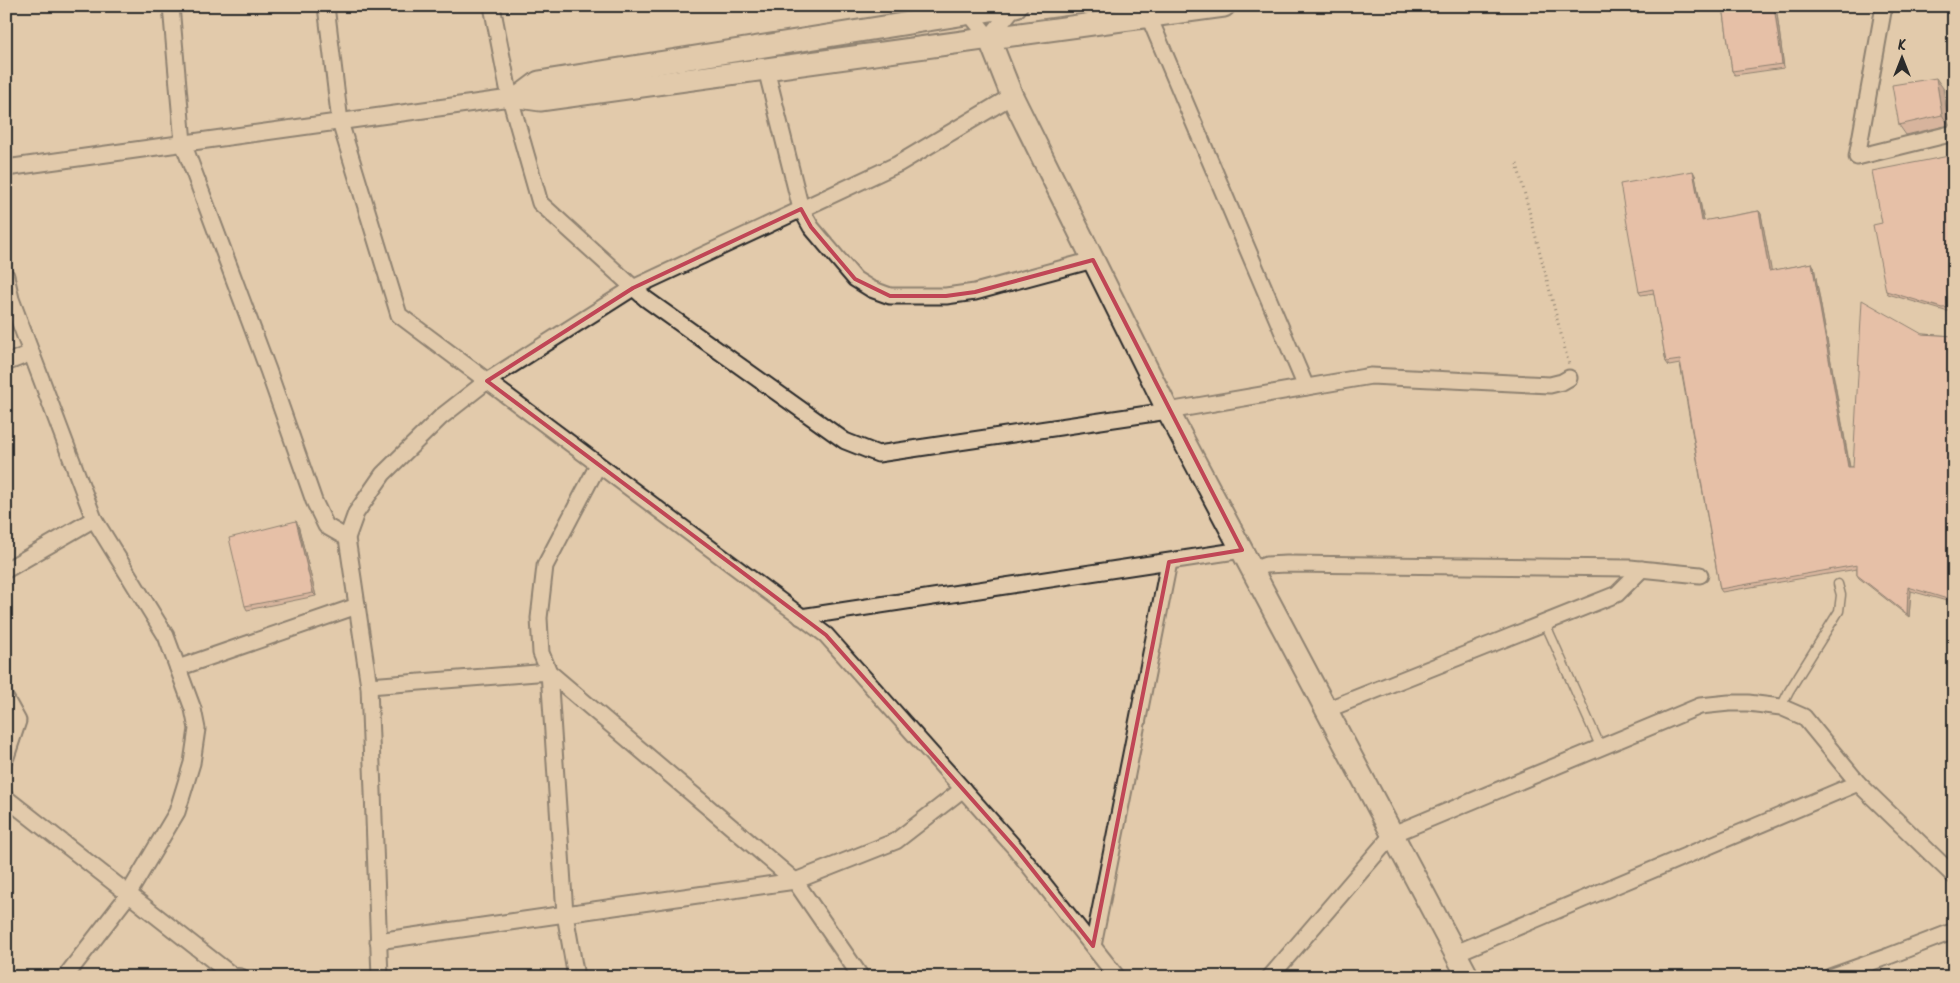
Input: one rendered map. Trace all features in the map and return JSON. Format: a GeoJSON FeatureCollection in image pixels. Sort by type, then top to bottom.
{"type":"FeatureCollection","features":[{"type":"Feature","properties":{"kind":"street"},"geometry":{"type":"LineString","coordinates":[[172,6],[183,144],[268,370],[314,502],[326,526],[347,538]]}},
{"type":"Feature","properties":{"kind":"street"},"geometry":{"type":"LineString","coordinates":[[326,6],[340,122],[399,315],[826,635],[1016,848],[1117,977]]}},
{"type":"Feature","properties":{"kind":"street"},"geometry":{"type":"LineString","coordinates":[[492,6],[540,203],[646,299],[845,441],[878,454],[1168,412],[1371,376],[1550,385],[1562,382],[1568,378]]}},
{"type":"Feature","properties":{"kind":"street"},"geometry":{"type":"LineString","coordinates":[[514,97],[539,82],[968,10],[1015,6]]}},
{"type":"Feature","properties":{"kind":"street"},"geometry":{"type":"LineString","coordinates":[[989,38],[1015,6]]}},
{"type":"Feature","properties":{"kind":"street"},"geometry":{"type":"LineString","coordinates":[[6,168],[514,97],[540,100],[1224,6]]}},
{"type":"Feature","properties":{"kind":"street"},"geometry":{"type":"LineString","coordinates":[[1884,6],[1857,157],[1954,133]]}},
{"type":"Feature","properties":{"kind":"street"},"geometry":{"type":"LineString","coordinates":[[968,10],[989,38],[1012,96],[1168,412],[1468,977]]}},
{"type":"Feature","properties":{"kind":"street"},"geometry":{"type":"LineString","coordinates":[[1149,16],[1306,387]]}},
{"type":"Feature","properties":{"kind":"street"},"geometry":{"type":"LineString","coordinates":[[766,69],[801,209],[811,227],[855,279],[871,290],[890,296],[946,296],[975,292],[1093,260]]}},
{"type":"Feature","properties":{"kind":"street"},"geometry":{"type":"LineString","coordinates":[[377,976],[378,941],[369,686],[347,538],[356,513],[383,474],[441,417],[487,381],[633,288],[898,164],[1012,96]]}},
{"type":"Feature","properties":{"kind":"street"},"geometry":{"type":"LineString","coordinates":[[6,276],[11,299],[94,519],[166,636],[193,709],[197,730],[192,763],[177,812],[128,894],[65,977]]}},
{"type":"Feature","properties":{"kind":"street"},"geometry":{"type":"LineString","coordinates":[[6,363],[31,353]]}},
{"type":"Feature","properties":{"kind":"street"},"geometry":{"type":"LineString","coordinates":[[576,977],[565,914],[549,672],[541,653],[539,618],[546,566],[598,465]]}},
{"type":"Feature","properties":{"kind":"street"},"geometry":{"type":"LineString","coordinates":[[6,570],[94,519]]}},
{"type":"Feature","properties":{"kind":"street"},"geometry":{"type":"LineString","coordinates":[[802,617],[1242,550]]}},
{"type":"Feature","properties":{"kind":"street"},"geometry":{"type":"LineString","coordinates":[[1093,946],[1169,562]]}},
{"type":"Feature","properties":{"kind":"street"},"geometry":{"type":"LineString","coordinates":[[1252,570],[1266,565],[1287,564],[1642,569],[1700,575]]}},
{"type":"Feature","properties":{"kind":"street"},"geometry":{"type":"LineString","coordinates":[[1326,710],[1617,594],[1642,569]]}},
{"type":"Feature","properties":{"kind":"street"},"geometry":{"type":"LineString","coordinates":[[178,668],[358,606]]}},
{"type":"Feature","properties":{"kind":"street"},"geometry":{"type":"LineString","coordinates":[[369,686],[549,672],[795,881],[862,977]]}},
{"type":"Feature","properties":{"kind":"street"},"geometry":{"type":"LineString","coordinates":[[6,699],[18,721],[6,757]]}},
{"type":"Feature","properties":{"kind":"street"},"geometry":{"type":"LineString","coordinates":[[1270,977],[1392,834],[1700,706],[1748,703],[1781,708],[1804,717],[1858,783],[1954,876]]}},
{"type":"Feature","properties":{"kind":"street"},"geometry":{"type":"LineString","coordinates":[[1456,953],[1858,783]]}},
{"type":"Feature","properties":{"kind":"street"},"geometry":{"type":"LineString","coordinates":[[378,941],[795,881],[896,842],[963,789]]}},
{"type":"Feature","properties":{"kind":"street"},"geometry":{"type":"LineString","coordinates":[[6,798],[236,976]]}},
{"type":"Feature","properties":{"kind":"street"},"geometry":{"type":"LineString","coordinates":[[1830,977],[1845,974],[1954,931]]}},
{"type":"Feature","properties":{"kind":"lane"},"geometry":{"type":"LineString","coordinates":[[1781,708],[1789,691],[1838,611],[1841,595],[1838,584]]}},
{"type":"Feature","properties":{"kind":"lane"},"geometry":{"type":"LineString","coordinates":[[1545,623],[1602,748]]}},
{"type":"Feature","properties":{"kind":"path"},"geometry":{"type":"LineString","coordinates":[[1517,164],[1569,364],[1568,378]]}},
{"type":"Feature","properties":{"kind":"highlighted area"},"geometry":{"type":"Polygon","coordinates":[[[801,209],[811,227],[855,279],[890,296],[946,296],[975,292],[1093,260],[1242,550],[1169,562],[1093,946],[1016,849],[826,635],[487,381],[633,288],[801,209]]]}},
{"type":"Feature","properties":{"kind":"building"},"geometry":{"type":"Polygon","coordinates":[[[1723,6],[1774,6],[1782,64],[1732,71],[1723,6]]]}},
{"type":"Feature","properties":{"kind":"building"},"geometry":{"type":"Polygon","coordinates":[[[1936,78],[1942,115],[1899,125],[1892,85],[1936,78]]]}},
{"type":"Feature","properties":{"kind":"building"},"geometry":{"type":"Polygon","coordinates":[[[1954,155],[1954,307],[1942,308],[1886,291],[1873,225],[1882,223],[1872,171],[1954,155]]]}},
{"type":"Feature","properties":{"kind":"building"},"geometry":{"type":"Polygon","coordinates":[[[1693,171],[1702,221],[1759,211],[1769,271],[1812,263],[1848,467],[1853,467],[1862,300],[1922,334],[1954,336],[1954,601],[1908,587],[1907,614],[1857,575],[1857,565],[1720,589],[1680,360],[1666,362],[1653,289],[1639,292],[1620,184],[1693,171]]]}},
{"type":"Feature","properties":{"kind":"building"},"geometry":{"type":"Polygon","coordinates":[[[296,521],[313,593],[245,606],[229,538],[296,521]]]}}]}
